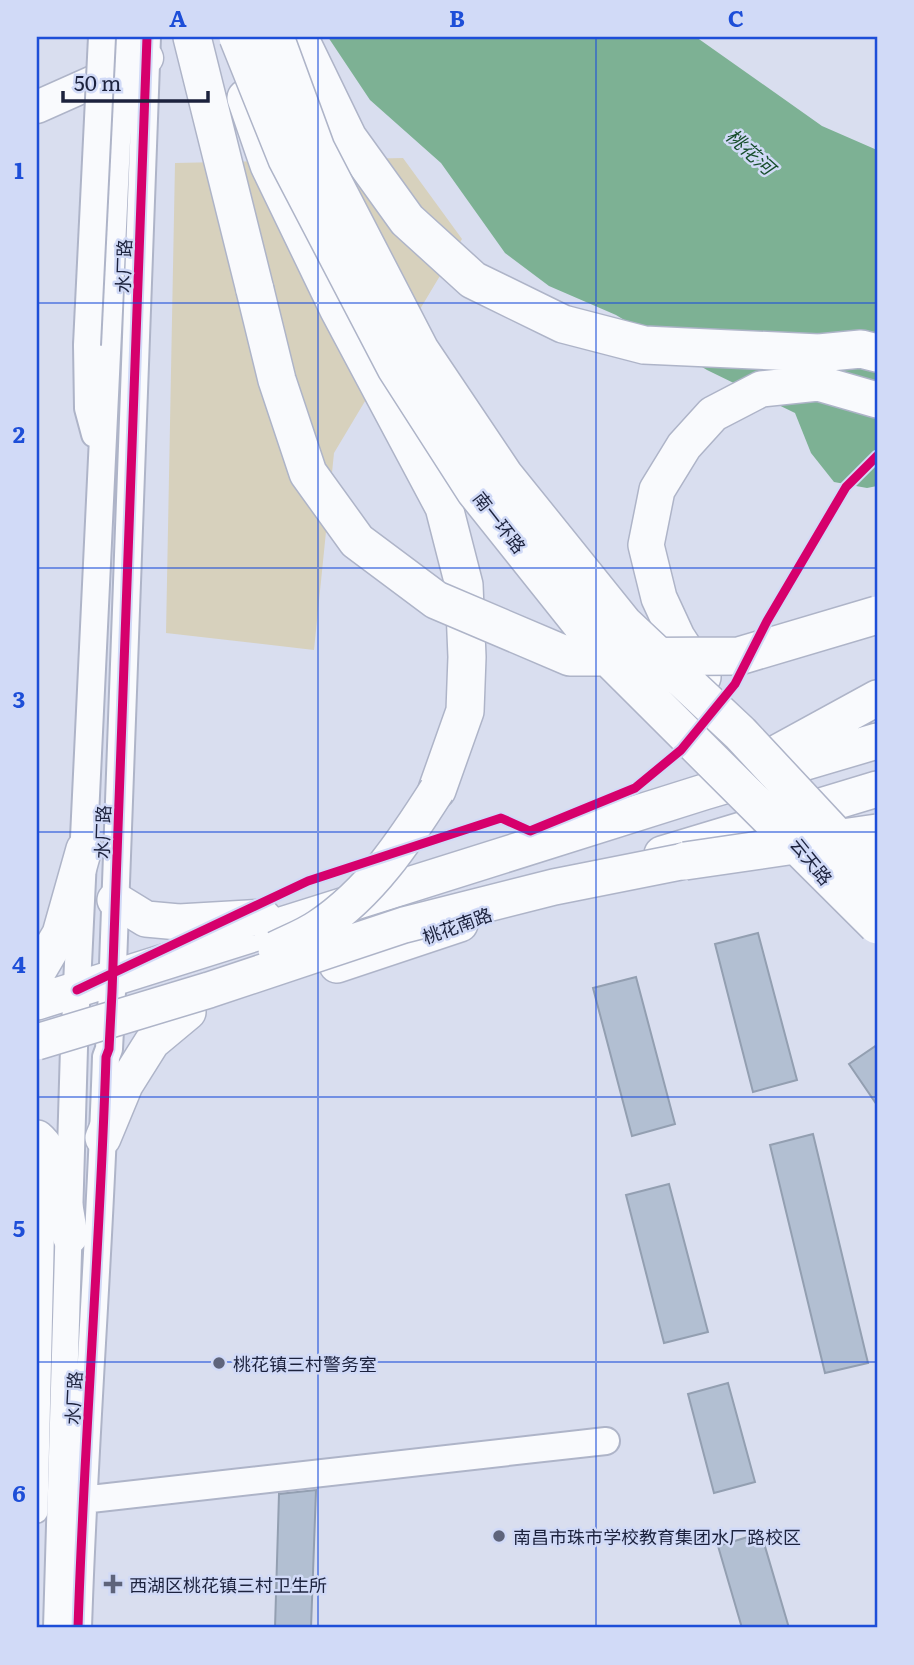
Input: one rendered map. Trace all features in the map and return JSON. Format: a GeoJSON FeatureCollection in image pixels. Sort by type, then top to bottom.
{"type":"FeatureCollection","features":[{"type":"Feature","properties":{"kind":"highway"},"geometry":{"type":"LineString","coordinates":[[192,37],[277,380],[308,473],[357,541],[436,600],[570,657],[739,656],[877,615]]}},
{"type":"Feature","properties":{"kind":"highway"},"geometry":{"type":"LineString","coordinates":[[228,37],[268,165],[338,307],[444,507],[464,585],[467,657],[465,711],[437,790]]}},
{"type":"Feature","properties":{"kind":"highway","name":"南一环路"},"geometry":{"type":"LineString","coordinates":[[238,37],[287,159],[396,368],[475,491],[606,654],[877,925]]}},
{"type":"Feature","properties":{"kind":"highway","name":"南一环路"},"geometry":{"type":"LineString","coordinates":[[275,37],[316,149],[420,350],[504,475],[624,624],[740,733],[877,881]]}},
{"type":"Feature","properties":{"kind":"highway"},"geometry":{"type":"LineString","coordinates":[[299,37],[355,148],[407,220],[473,280],[563,324],[644,345],[819,353],[861,349],[877,353]]}},
{"type":"Feature","properties":{"kind":"highway"},"geometry":{"type":"LineString","coordinates":[[685,861],[877,833]]}},
{"type":"Feature","properties":{"kind":"main road"},"geometry":{"type":"LineString","coordinates":[[37,107],[138,55]]}},
{"type":"Feature","properties":{"kind":"main road"},"geometry":{"type":"LineString","coordinates":[[740,733],[677,637],[659,598],[646,545],[657,490],[684,446],[713,414],[761,389],[818,383],[877,400]]}},
{"type":"Feature","properties":{"kind":"main road"},"geometry":{"type":"LineString","coordinates":[[704,792],[877,698]]}},
{"type":"Feature","properties":{"kind":"main road"},"geometry":{"type":"LineString","coordinates":[[37,1002],[704,792],[877,741]]}},
{"type":"Feature","properties":{"kind":"main road","name":"云天路"},"geometry":{"type":"LineString","coordinates":[[784,770],[877,881]]}},
{"type":"Feature","properties":{"kind":"main road","name":"云天路"},"geometry":{"type":"LineString","coordinates":[[747,780],[877,942]]}},
{"type":"Feature","properties":{"kind":"main road","name":"桃花南路"},"geometry":{"type":"LineString","coordinates":[[37,1059],[410,942],[638,861],[877,789]]}},
{"type":"Feature","properties":{"kind":"main road"},"geometry":{"type":"LineString","coordinates":[[37,1032],[210,981],[318,928],[360,895],[401,847],[437,790]]}},
{"type":"Feature","properties":{"kind":"main road"},"geometry":{"type":"LineString","coordinates":[[37,973],[60,934],[84,849]]}},
{"type":"Feature","properties":{"kind":"main road"},"geometry":{"type":"LineString","coordinates":[[37,1042],[209,990],[404,925],[554,887],[685,861]]}},
{"type":"Feature","properties":{"kind":"main road"},"geometry":{"type":"LineString","coordinates":[[115,900],[146,919],[179,922],[322,913]]}},
{"type":"Feature","properties":{"kind":"main road"},"geometry":{"type":"LineString","coordinates":[[103,1138],[125,1085],[152,1042],[188,1012]]}},
{"type":"Feature","properties":{"kind":"main road"},"geometry":{"type":"LineString","coordinates":[[41,1143],[58,1174],[70,1236]]}},
{"type":"Feature","properties":{"kind":"street"},"geometry":{"type":"LineString","coordinates":[[102,37],[87,345],[88,408],[103,461]]}},
{"type":"Feature","properties":{"kind":"street","name":"水厂路"},"geometry":{"type":"LineString","coordinates":[[57,1628],[79,1501],[112,979],[138,55],[122,37]]}},
{"type":"Feature","properties":{"kind":"street","name":"水厂路"},"geometry":{"type":"LineString","coordinates":[[78,1628],[79,1501],[70,1236],[74,1048],[103,461],[138,55]]}},
{"type":"Feature","properties":{"kind":"street"},"geometry":{"type":"LineString","coordinates":[[37,1512],[41,1143]]}},
{"type":"Feature","properties":{"kind":"street"},"geometry":{"type":"LineString","coordinates":[[88,1628],[79,1501],[606,1441]]}},
{"type":"Feature","properties":{"kind":"shaded area"},"geometry":{"type":"Polygon","coordinates":[[[403,158],[462,239],[334,453],[314,650],[166,633],[175,163],[403,158]]]}},
{"type":"Feature","properties":{"kind":"water","name":"桃花河"},"geometry":{"type":"Polygon","coordinates":[[[328,37],[696,37],[822,126],[877,150],[877,486],[867,488],[834,482],[811,453],[795,413],[707,370],[616,315],[549,286],[505,253],[441,163],[370,100],[328,37]]]}},
{"type":"Feature","properties":{"kind":"building"},"geometry":{"type":"Polygon","coordinates":[[[758,933],[797,1080],[753,1092],[715,944],[758,933]]]}},
{"type":"Feature","properties":{"kind":"building"},"geometry":{"type":"Polygon","coordinates":[[[636,977],[675,1124],[632,1136],[593,988],[636,977]]]}},
{"type":"Feature","properties":{"kind":"building"},"geometry":{"type":"Polygon","coordinates":[[[877,1045],[877,1105],[849,1064],[877,1045]]]}},
{"type":"Feature","properties":{"kind":"building"},"geometry":{"type":"Polygon","coordinates":[[[813,1134],[868,1363],[825,1373],[770,1145],[813,1134]]]}},
{"type":"Feature","properties":{"kind":"building"},"geometry":{"type":"Polygon","coordinates":[[[669,1184],[708,1332],[664,1343],[626,1195],[669,1184]]]}},
{"type":"Feature","properties":{"kind":"building"},"geometry":{"type":"Polygon","coordinates":[[[728,1383],[755,1482],[714,1493],[688,1394],[728,1383]]]}},
{"type":"Feature","properties":{"kind":"building"},"geometry":{"type":"Polygon","coordinates":[[[316,1490],[311,1628],[275,1628],[279,1494],[316,1490]]]}},
{"type":"Feature","properties":{"kind":"building"},"geometry":{"type":"Polygon","coordinates":[[[761,1533],[789,1628],[742,1628],[718,1546],[761,1533]]]}},
{"type":"Feature","properties":{"kind":"cycle path"},"geometry":{"type":"LineString","coordinates":[[78,1628],[106,1057],[109,1049],[112,992],[147,37]]}},
{"type":"Feature","properties":{"kind":"cycle path"},"geometry":{"type":"LineString","coordinates":[[77,990],[308,881],[501,818],[530,831],[635,788],[681,750],[735,684],[767,621],[846,487],[877,456]]}},
{"type":"Feature","properties":{"kind":"place","name":"桃花镇三村警务室"},"geometry":{"type":"Point","coordinates":[219,1363]}},
{"type":"Feature","properties":{"kind":"place","name":"南昌市珠市学校教育集团水厂路校区"},"geometry":{"type":"Point","coordinates":[499,1536]}},
{"type":"Feature","properties":{"kind":"place","name":"西湖区桃花镇三村卫生所"},"geometry":{"type":"Point","coordinates":[113,1584]}}]}
